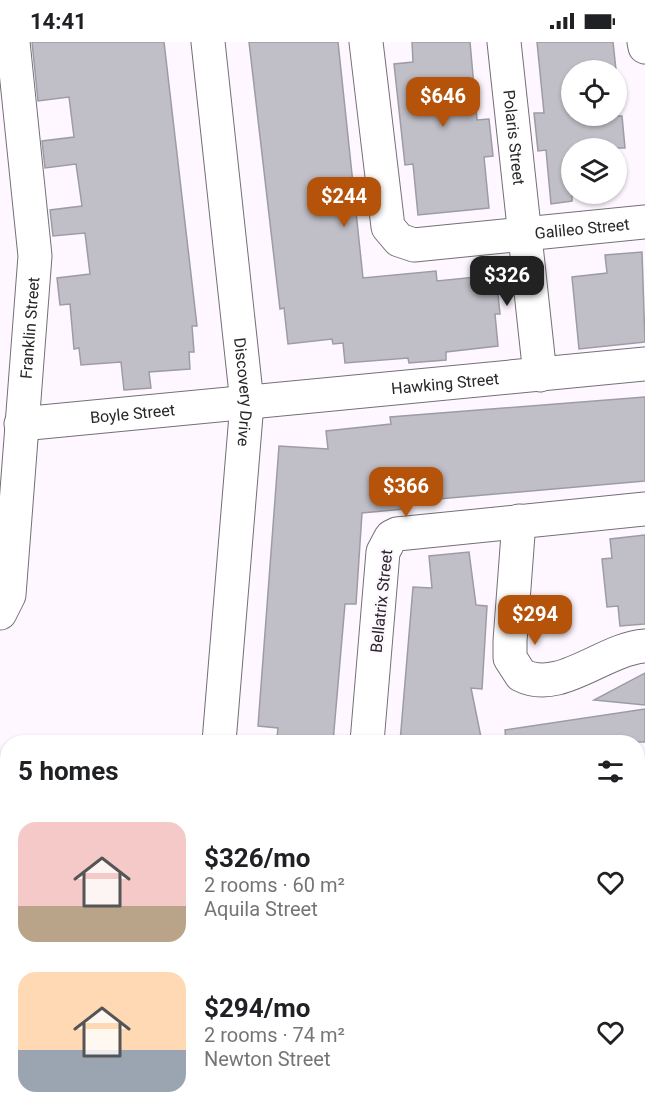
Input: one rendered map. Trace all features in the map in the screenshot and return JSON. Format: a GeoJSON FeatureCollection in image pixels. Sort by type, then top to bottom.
{"type":"FeatureCollection","features":[{"type":"Feature","properties":{"kind":"street","name":"Franklin Street"},"geometry":{"type":"LineString","coordinates":[[0,613],[9,595],[35,256],[10,124],[13,42]]}},
{"type":"Feature","properties":{"kind":"street","name":"Discovery Drive"},"geometry":{"type":"LineString","coordinates":[[208,42],[247,403],[220,735]]}},
{"type":"Feature","properties":{"kind":"street","name":"Galileo Street"},"geometry":{"type":"LineString","coordinates":[[366,42],[388,227],[399,240],[414,244],[645,222]]}},
{"type":"Feature","properties":{"kind":"street","name":"Polaris Street"},"geometry":{"type":"LineString","coordinates":[[504,42],[540,375]]}},
{"type":"Feature","properties":{"kind":"street"},"geometry":{"type":"LineString","coordinates":[[644,42],[645,47]]}},
{"type":"Feature","properties":{"kind":"street","name":"Hawking Street"},"geometry":{"type":"LineString","coordinates":[[247,403],[645,364]]}},
{"type":"Feature","properties":{"kind":"street","name":"Boyle Street"},"geometry":{"type":"LineString","coordinates":[[21,424],[247,403]]}},
{"type":"Feature","properties":{"kind":"street","name":"Bellatrix Street"},"geometry":{"type":"LineString","coordinates":[[368,735],[383,552],[391,537],[397,534],[645,509]]}},
{"type":"Feature","properties":{"kind":"street"},"geometry":{"type":"LineString","coordinates":[[519,521],[510,658],[521,675],[538,681],[555,680],[575,673],[618,650],[645,646]]}},
{"type":"Feature","properties":{"kind":"building"},"geometry":{"type":"Polygon","coordinates":[[[32,42],[164,42],[197,326],[192,326],[194,352],[189,352],[190,369],[149,372],[151,388],[124,390],[121,362],[81,365],[79,348],[74,349],[70,304],[60,305],[57,278],[90,274],[85,233],[53,236],[50,210],[82,206],[76,164],[45,168],[42,141],[74,137],[69,97],[38,101],[32,42]]]}},
{"type":"Feature","properties":{"kind":"building"},"geometry":{"type":"Polygon","coordinates":[[[249,42],[338,42],[363,278],[436,271],[437,281],[496,275],[500,314],[495,314],[498,346],[446,352],[446,360],[409,363],[408,358],[345,363],[343,343],[333,344],[332,339],[288,344],[284,308],[280,309],[249,42]]]}},
{"type":"Feature","properties":{"kind":"building"},"geometry":{"type":"Polygon","coordinates":[[[412,42],[470,42],[477,120],[489,119],[493,156],[484,157],[489,208],[418,215],[413,164],[405,165],[394,64],[413,62],[412,42]]]}},
{"type":"Feature","properties":{"kind":"building"},"geometry":{"type":"Polygon","coordinates":[[[537,42],[613,42],[615,60],[561,60],[561,126],[623,126],[624,138],[561,138],[561,203],[551,204],[546,150],[538,151],[534,113],[544,113],[537,42]]]}},
{"type":"Feature","properties":{"kind":"building"},"geometry":{"type":"Polygon","coordinates":[[[642,252],[645,342],[579,349],[572,277],[607,273],[605,255],[642,252]]]}},
{"type":"Feature","properties":{"kind":"building"},"geometry":{"type":"Polygon","coordinates":[[[645,397],[645,481],[404,502],[404,509],[362,513],[356,604],[345,604],[334,735],[277,735],[278,728],[258,726],[279,446],[328,449],[326,431],[391,424],[390,417],[645,397]]]}},
{"type":"Feature","properties":{"kind":"building"},"geometry":{"type":"Polygon","coordinates":[[[645,535],[645,624],[620,626],[618,606],[607,607],[602,559],[612,558],[610,539],[645,535]]]}},
{"type":"Feature","properties":{"kind":"building"},"geometry":{"type":"Polygon","coordinates":[[[469,552],[476,605],[487,606],[482,689],[471,688],[481,735],[401,735],[413,587],[432,588],[429,556],[469,552]]]}},
{"type":"Feature","properties":{"kind":"building"},"geometry":{"type":"Polygon","coordinates":[[[645,673],[645,705],[594,700],[645,673]]]}},
{"type":"Feature","properties":{"kind":"building"},"geometry":{"type":"Polygon","coordinates":[[[645,709],[645,735],[505,735],[505,730],[645,709]]]}}]}
